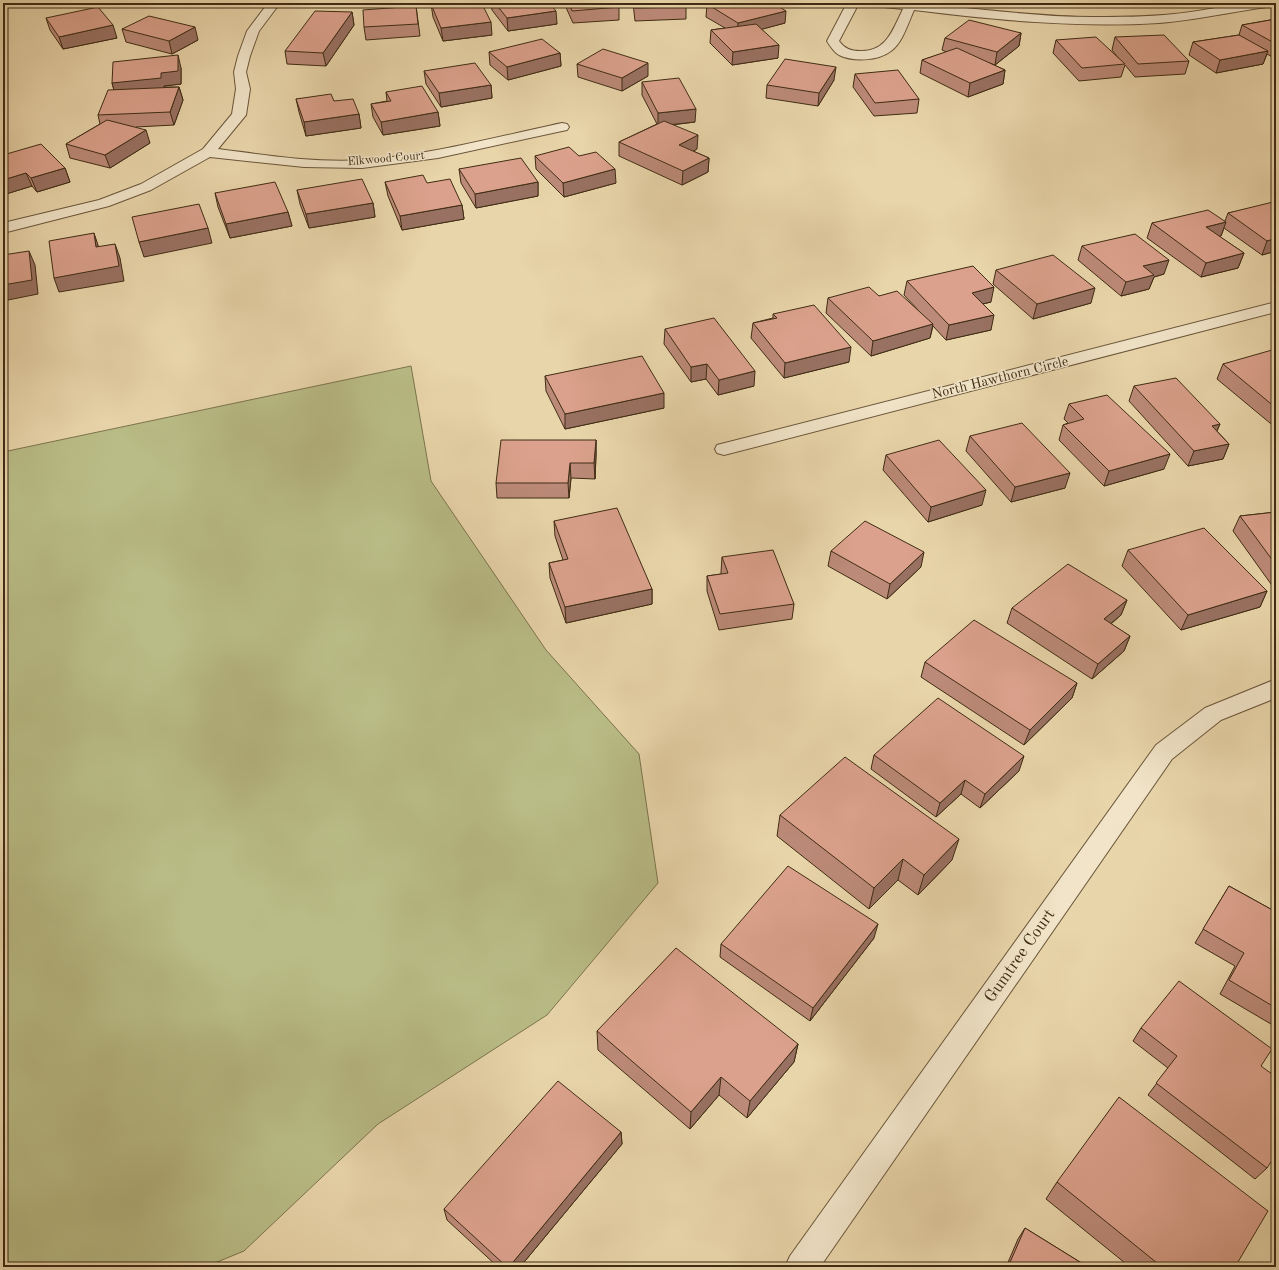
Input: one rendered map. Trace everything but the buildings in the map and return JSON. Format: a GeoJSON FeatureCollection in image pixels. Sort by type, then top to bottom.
{"type":"FeatureCollection","features":[{"type":"Feature","properties":{"kind":"street"},"geometry":{"type":"LineString","coordinates":[[3,228],[104,204],[146,187],[208,152],[239,115],[243,89],[240,72],[244,56],[252,31],[274,3]]}},
{"type":"Feature","properties":{"kind":"street"},"geometry":{"type":"LineString","coordinates":[[853,3],[833,41],[837,48],[846,53],[862,55],[882,52],[890,46],[910,6]]}},
{"type":"Feature","properties":{"kind":"street"},"geometry":{"type":"LineString","coordinates":[[884,3],[983,15],[1074,21],[1160,19],[1260,4]]}},
{"type":"Feature","properties":{"kind":"street","name":"Elkwood Court"},"geometry":{"type":"LineString","coordinates":[[208,152],[284,162],[361,164],[415,159],[562,127]]}},
{"type":"Feature","properties":{"kind":"street","name":"North Hawthorn Circle"},"geometry":{"type":"LineString","coordinates":[[724,449],[1276,308]]}},
{"type":"Feature","properties":{"kind":"street","name":"Gumtree Court"},"geometry":{"type":"LineString","coordinates":[[801,1267],[1164,752],[1213,714],[1276,688]]}},
{"type":"Feature","properties":{"kind":"green space"},"geometry":{"type":"Polygon","coordinates":[[[411,366],[431,481],[546,650],[639,754],[658,883],[547,1015],[378,1124],[244,1251],[205,1267],[3,1267],[3,452],[411,366]]]}}]}
